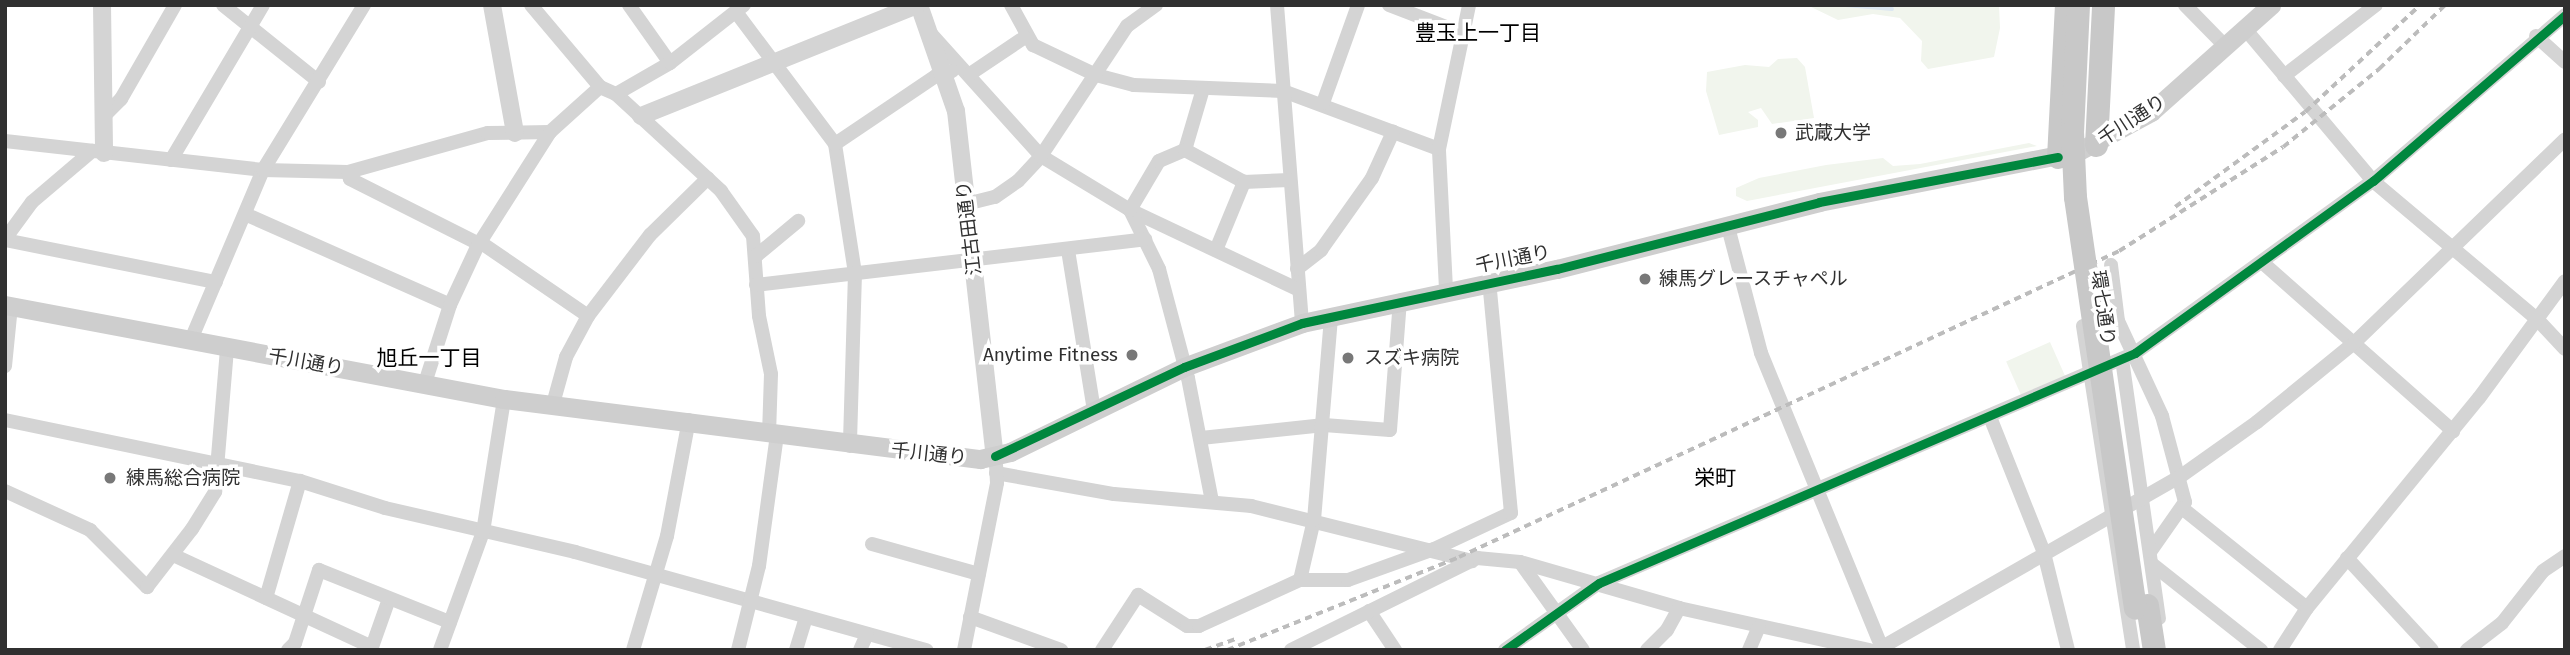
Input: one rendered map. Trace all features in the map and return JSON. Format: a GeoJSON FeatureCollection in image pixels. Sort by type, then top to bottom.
{"type":"FeatureCollection","features":[{"type":"Feature","properties":{"kind":"main road"},"geometry":{"type":"LineString","coordinates":[[2058,157],[2066,5]]}},
{"type":"Feature","properties":{"kind":"main road","name":"環七通り"},"geometry":{"type":"LineString","coordinates":[[2078,5],[2072,131],[2074,197],[2141,606],[2154,650]]}},
{"type":"Feature","properties":{"kind":"main road","name":"環七通り"},"geometry":{"type":"LineString","coordinates":[[2091,5],[2084,127],[2087,194],[2141,606],[2140,650]]}},
{"type":"Feature","properties":{"kind":"main road"},"geometry":{"type":"LineString","coordinates":[[2096,145],[2103,5]]}},
{"type":"Feature","properties":{"kind":"main road","name":"千川通り"},"geometry":{"type":"LineString","coordinates":[[8,306],[504,399],[689,419],[850,446],[996,465],[1094,410],[1184,367],[1302,323],[1728,227],[1819,202],[2058,157],[2096,145],[2151,112],[2271,5]]}},
{"type":"Feature","properties":{"kind":"street"},"geometry":{"type":"LineString","coordinates":[[102,5],[104,116],[98,152],[32,201],[5,240],[216,282]]}},
{"type":"Feature","properties":{"kind":"street"},"geometry":{"type":"LineString","coordinates":[[104,116],[121,99],[176,5]]}},
{"type":"Feature","properties":{"kind":"street"},"geometry":{"type":"LineString","coordinates":[[223,5],[318,82]]}},
{"type":"Feature","properties":{"kind":"street"},"geometry":{"type":"LineString","coordinates":[[171,160],[263,5]]}},
{"type":"Feature","properties":{"kind":"street"},"geometry":{"type":"LineString","coordinates":[[190,342],[263,170],[364,5]]}},
{"type":"Feature","properties":{"kind":"street"},"geometry":{"type":"LineString","coordinates":[[492,5],[515,133]]}},
{"type":"Feature","properties":{"kind":"street"},"geometry":{"type":"LineString","coordinates":[[531,5],[600,87],[616,94],[708,178],[753,236],[756,285],[771,374],[773,434],[751,602],[738,650]]}},
{"type":"Feature","properties":{"kind":"street"},"geometry":{"type":"LineString","coordinates":[[629,5],[670,63]]}},
{"type":"Feature","properties":{"kind":"street"},"geometry":{"type":"LineString","coordinates":[[641,116],[918,5]]}},
{"type":"Feature","properties":{"kind":"street","name":"江古田通り"},"geometry":{"type":"LineString","coordinates":[[918,5],[932,35],[960,72],[956,111],[996,465]]}},
{"type":"Feature","properties":{"kind":"street"},"geometry":{"type":"LineString","coordinates":[[1011,5],[1025,37],[1096,75],[1134,85],[1283,91],[1323,103],[1438,149]]}},
{"type":"Feature","properties":{"kind":"street"},"geometry":{"type":"LineString","coordinates":[[966,204],[995,197],[1018,181],[1041,156],[1138,10],[1156,5]]}},
{"type":"Feature","properties":{"kind":"street"},"geometry":{"type":"LineString","coordinates":[[1277,5],[1302,323]]}},
{"type":"Feature","properties":{"kind":"street"},"geometry":{"type":"LineString","coordinates":[[1323,103],[1358,5]]}},
{"type":"Feature","properties":{"kind":"street"},"geometry":{"type":"LineString","coordinates":[[1446,289],[1438,149],[1469,5]]}},
{"type":"Feature","properties":{"kind":"street"},"geometry":{"type":"LineString","coordinates":[[2185,5],[2226,47]]}},
{"type":"Feature","properties":{"kind":"street"},"geometry":{"type":"LineString","coordinates":[[1392,6],[1462,33]]}},
{"type":"Feature","properties":{"kind":"street"},"geometry":{"type":"LineString","coordinates":[[2284,76],[2371,7]]}},
{"type":"Feature","properties":{"kind":"street"},"geometry":{"type":"LineString","coordinates":[[616,94],[670,63],[740,8],[773,62],[835,144],[855,273],[850,446]]}},
{"type":"Feature","properties":{"kind":"street"},"geometry":{"type":"LineString","coordinates":[[1505,650],[1599,583],[1820,492],[2129,356],[2263,263],[2373,181],[2536,36],[2565,15]]}},
{"type":"Feature","properties":{"kind":"street"},"geometry":{"type":"LineString","coordinates":[[2246,30],[2373,181],[2537,319],[2565,349]]}},
{"type":"Feature","properties":{"kind":"street"},"geometry":{"type":"LineString","coordinates":[[2536,36],[2565,62]]}},
{"type":"Feature","properties":{"kind":"street"},"geometry":{"type":"LineString","coordinates":[[835,144],[1025,37]]}},
{"type":"Feature","properties":{"kind":"street"},"geometry":{"type":"LineString","coordinates":[[960,72],[1041,156],[1130,210],[1299,289]]}},
{"type":"Feature","properties":{"kind":"street"},"geometry":{"type":"LineString","coordinates":[[425,383],[450,304],[480,243],[550,132],[600,87]]}},
{"type":"Feature","properties":{"kind":"street"},"geometry":{"type":"LineString","coordinates":[[1185,150],[1203,89]]}},
{"type":"Feature","properties":{"kind":"street"},"geometry":{"type":"LineString","coordinates":[[5,141],[263,170],[348,172],[488,133],[550,132]]}},
{"type":"Feature","properties":{"kind":"street"},"geometry":{"type":"LineString","coordinates":[[1297,269],[1321,250],[1372,178],[1392,132]]}},
{"type":"Feature","properties":{"kind":"street"},"geometry":{"type":"LineString","coordinates":[[964,650],[996,465],[1175,501],[1212,501],[1314,520],[1472,561],[1520,562],[1679,608],[1878,649],[2181,476],[2354,342],[2450,246],[2565,139]]}},
{"type":"Feature","properties":{"kind":"street"},"geometry":{"type":"LineString","coordinates":[[1185,150],[1244,182],[1290,180]]}},
{"type":"Feature","properties":{"kind":"street"},"geometry":{"type":"LineString","coordinates":[[1130,210],[1159,161],[1185,150]]}},
{"type":"Feature","properties":{"kind":"street"},"geometry":{"type":"LineString","coordinates":[[348,172],[349,179],[480,243],[588,316]]}},
{"type":"Feature","properties":{"kind":"street"},"geometry":{"type":"LineString","coordinates":[[553,404],[566,357],[588,316],[650,235],[708,178]]}},
{"type":"Feature","properties":{"kind":"street"},"geometry":{"type":"LineString","coordinates":[[1216,250],[1244,182]]}},
{"type":"Feature","properties":{"kind":"street"},"geometry":{"type":"LineString","coordinates":[[1130,210],[1159,269],[1201,438],[1212,501]]}},
{"type":"Feature","properties":{"kind":"street"},"geometry":{"type":"LineString","coordinates":[[245,214],[450,304]]}},
{"type":"Feature","properties":{"kind":"street"},"geometry":{"type":"LineString","coordinates":[[756,256],[798,221]]}},
{"type":"Feature","properties":{"kind":"street"},"geometry":{"type":"LineString","coordinates":[[1728,227],[1761,353],[1820,492],[1878,649]]}},
{"type":"Feature","properties":{"kind":"street"},"geometry":{"type":"LineString","coordinates":[[756,285],[1145,239]]}},
{"type":"Feature","properties":{"kind":"street"},"geometry":{"type":"LineString","coordinates":[[1068,250],[1094,410]]}},
{"type":"Feature","properties":{"kind":"street"},"geometry":{"type":"LineString","coordinates":[[2263,263],[2453,431]]}},
{"type":"Feature","properties":{"kind":"street"},"geometry":{"type":"LineString","coordinates":[[2111,265],[2118,321],[2129,356],[2181,476],[2182,508],[2151,558]]}},
{"type":"Feature","properties":{"kind":"street"},"geometry":{"type":"LineString","coordinates":[[2280,650],[2307,608],[2453,431],[2565,281]]}},
{"type":"Feature","properties":{"kind":"street"},"geometry":{"type":"LineString","coordinates":[[1102,650],[1138,595],[1187,626],[1199,626],[1300,580],[1349,580],[1434,549],[1511,513],[1489,282]]}},
{"type":"Feature","properties":{"kind":"street"},"geometry":{"type":"LineString","coordinates":[[1201,438],[1324,425],[1390,430],[1400,300]]}},
{"type":"Feature","properties":{"kind":"street"},"geometry":{"type":"LineString","coordinates":[[5,366],[8,306]]}},
{"type":"Feature","properties":{"kind":"street"},"geometry":{"type":"LineString","coordinates":[[1300,580],[1314,520],[1331,316]]}},
{"type":"Feature","properties":{"kind":"street"},"geometry":{"type":"LineString","coordinates":[[2083,324],[2088,374],[2133,650]]}},
{"type":"Feature","properties":{"kind":"street"},"geometry":{"type":"LineString","coordinates":[[5,491],[90,530],[147,587],[173,555],[215,492],[227,348]]}},
{"type":"Feature","properties":{"kind":"street"},"geometry":{"type":"LineString","coordinates":[[2129,356],[2162,650]]}},
{"type":"Feature","properties":{"kind":"street"},"geometry":{"type":"LineString","coordinates":[[440,650],[483,532],[504,399]]}},
{"type":"Feature","properties":{"kind":"street"},"geometry":{"type":"LineString","coordinates":[[1990,417],[2044,553],[2068,650]]}},
{"type":"Feature","properties":{"kind":"street"},"geometry":{"type":"LineString","coordinates":[[633,650],[656,575],[689,419]]}},
{"type":"Feature","properties":{"kind":"street"},"geometry":{"type":"LineString","coordinates":[[5,420],[300,481],[927,650]]}},
{"type":"Feature","properties":{"kind":"street"},"geometry":{"type":"LineString","coordinates":[[266,598],[300,481]]}},
{"type":"Feature","properties":{"kind":"street"},"geometry":{"type":"LineString","coordinates":[[2182,508],[2307,608]]}},
{"type":"Feature","properties":{"kind":"street"},"geometry":{"type":"LineString","coordinates":[[872,544],[979,574]]}},
{"type":"Feature","properties":{"kind":"street"},"geometry":{"type":"LineString","coordinates":[[173,555],[372,647],[389,599]]}},
{"type":"Feature","properties":{"kind":"street"},"geometry":{"type":"LineString","coordinates":[[2467,650],[2502,623],[2543,571],[2565,556]]}},
{"type":"Feature","properties":{"kind":"street"},"geometry":{"type":"LineString","coordinates":[[2151,558],[2261,650]]}},
{"type":"Feature","properties":{"kind":"street"},"geometry":{"type":"LineString","coordinates":[[2347,558],[2432,650]]}},
{"type":"Feature","properties":{"kind":"street"},"geometry":{"type":"LineString","coordinates":[[1291,650],[1472,561]]}},
{"type":"Feature","properties":{"kind":"street"},"geometry":{"type":"LineString","coordinates":[[1520,562],[1583,650]]}},
{"type":"Feature","properties":{"kind":"street"},"geometry":{"type":"LineString","coordinates":[[288,650],[305,616],[319,570],[450,622]]}},
{"type":"Feature","properties":{"kind":"street"},"geometry":{"type":"LineString","coordinates":[[1647,650],[1667,630],[1679,608]]}},
{"type":"Feature","properties":{"kind":"street"},"geometry":{"type":"LineString","coordinates":[[1369,611],[1395,650]]}},
{"type":"Feature","properties":{"kind":"street"},"geometry":{"type":"LineString","coordinates":[[796,650],[806,617]]}},
{"type":"Feature","properties":{"kind":"street"},"geometry":{"type":"LineString","coordinates":[[970,617],[1061,650]]}},
{"type":"Feature","properties":{"kind":"street"},"geometry":{"type":"LineString","coordinates":[[1749,650],[1759,626]]}},
{"type":"Feature","properties":{"kind":"street"},"geometry":{"type":"LineString","coordinates":[[860,650],[867,634]]}},
{"type":"Feature","properties":{"kind":"shaded area"},"geometry":{"type":"Polygon","coordinates":[[[1807,5],[1999,5],[2000,28],[1994,57],[1928,69],[1921,61],[1922,41],[1900,18],[1873,14],[1838,20],[1807,5]]]}},
{"type":"Feature","properties":{"kind":"shaded area"},"geometry":{"type":"Polygon","coordinates":[[[1797,58],[1805,67],[1814,118],[1772,124],[1761,108],[1748,112],[1758,120],[1758,127],[1719,135],[1706,91],[1707,72],[1745,65],[1769,67],[1778,59],[1797,58]]]}},
{"type":"Feature","properties":{"kind":"shaded area"},"geometry":{"type":"Polygon","coordinates":[[[2029,143],[2037,146],[1747,201],[1736,196],[1736,188],[1759,178],[1826,165],[1883,158],[1893,166],[1920,164],[2029,143]]]}},
{"type":"Feature","properties":{"kind":"shaded area"},"geometry":{"type":"Polygon","coordinates":[[[2050,342],[2066,378],[2022,397],[2006,362],[2050,342]]]}},
{"type":"Feature","properties":{"kind":"waterway"},"geometry":{"type":"LineString","coordinates":[[1846,5],[1892,9]]}},
{"type":"Feature","properties":{"kind":"railway"},"geometry":{"type":"LineString","coordinates":[[2175,207],[2305,112],[2420,5]]}},
{"type":"Feature","properties":{"kind":"railway"},"geometry":{"type":"LineString","coordinates":[[1227,650],[1459,557],[2119,251],[2283,147],[2379,69],[2445,5]]}},
{"type":"Feature","properties":{"kind":"railway"},"geometry":{"type":"LineString","coordinates":[[1205,650],[1235,639]]}},
{"type":"Feature","properties":{"kind":"cycle path"},"geometry":{"type":"LineString","coordinates":[[1505,650],[1599,583],[2135,353],[2373,181],[2565,15]]}},
{"type":"Feature","properties":{"kind":"cycle path"},"geometry":{"type":"LineString","coordinates":[[995,456],[1184,367],[1302,323],[1557,269],[1819,202],[2058,157]]}},
{"type":"Feature","properties":{"kind":"place","name":"武蔵大学"},"geometry":{"type":"Point","coordinates":[1781,133]}},
{"type":"Feature","properties":{"kind":"place","name":"練馬グレースチャペル"},"geometry":{"type":"Point","coordinates":[1645,279]}},
{"type":"Feature","properties":{"kind":"place","name":"Anytime Fitness"},"geometry":{"type":"Point","coordinates":[1132,355]}},
{"type":"Feature","properties":{"kind":"place","name":"スズキ病院"},"geometry":{"type":"Point","coordinates":[1348,358]}},
{"type":"Feature","properties":{"kind":"place","name":"練馬総合病院"},"geometry":{"type":"Point","coordinates":[110,478]}},
{"type":"Feature","properties":{"kind":"district","name":"豊玉上一丁目"},"geometry":{"type":"Point","coordinates":[1478,33]}},
{"type":"Feature","properties":{"kind":"district","name":"旭丘一丁目"},"geometry":{"type":"Point","coordinates":[429,358]}},
{"type":"Feature","properties":{"kind":"district","name":"栄町"},"geometry":{"type":"Point","coordinates":[1715,478]}}]}
